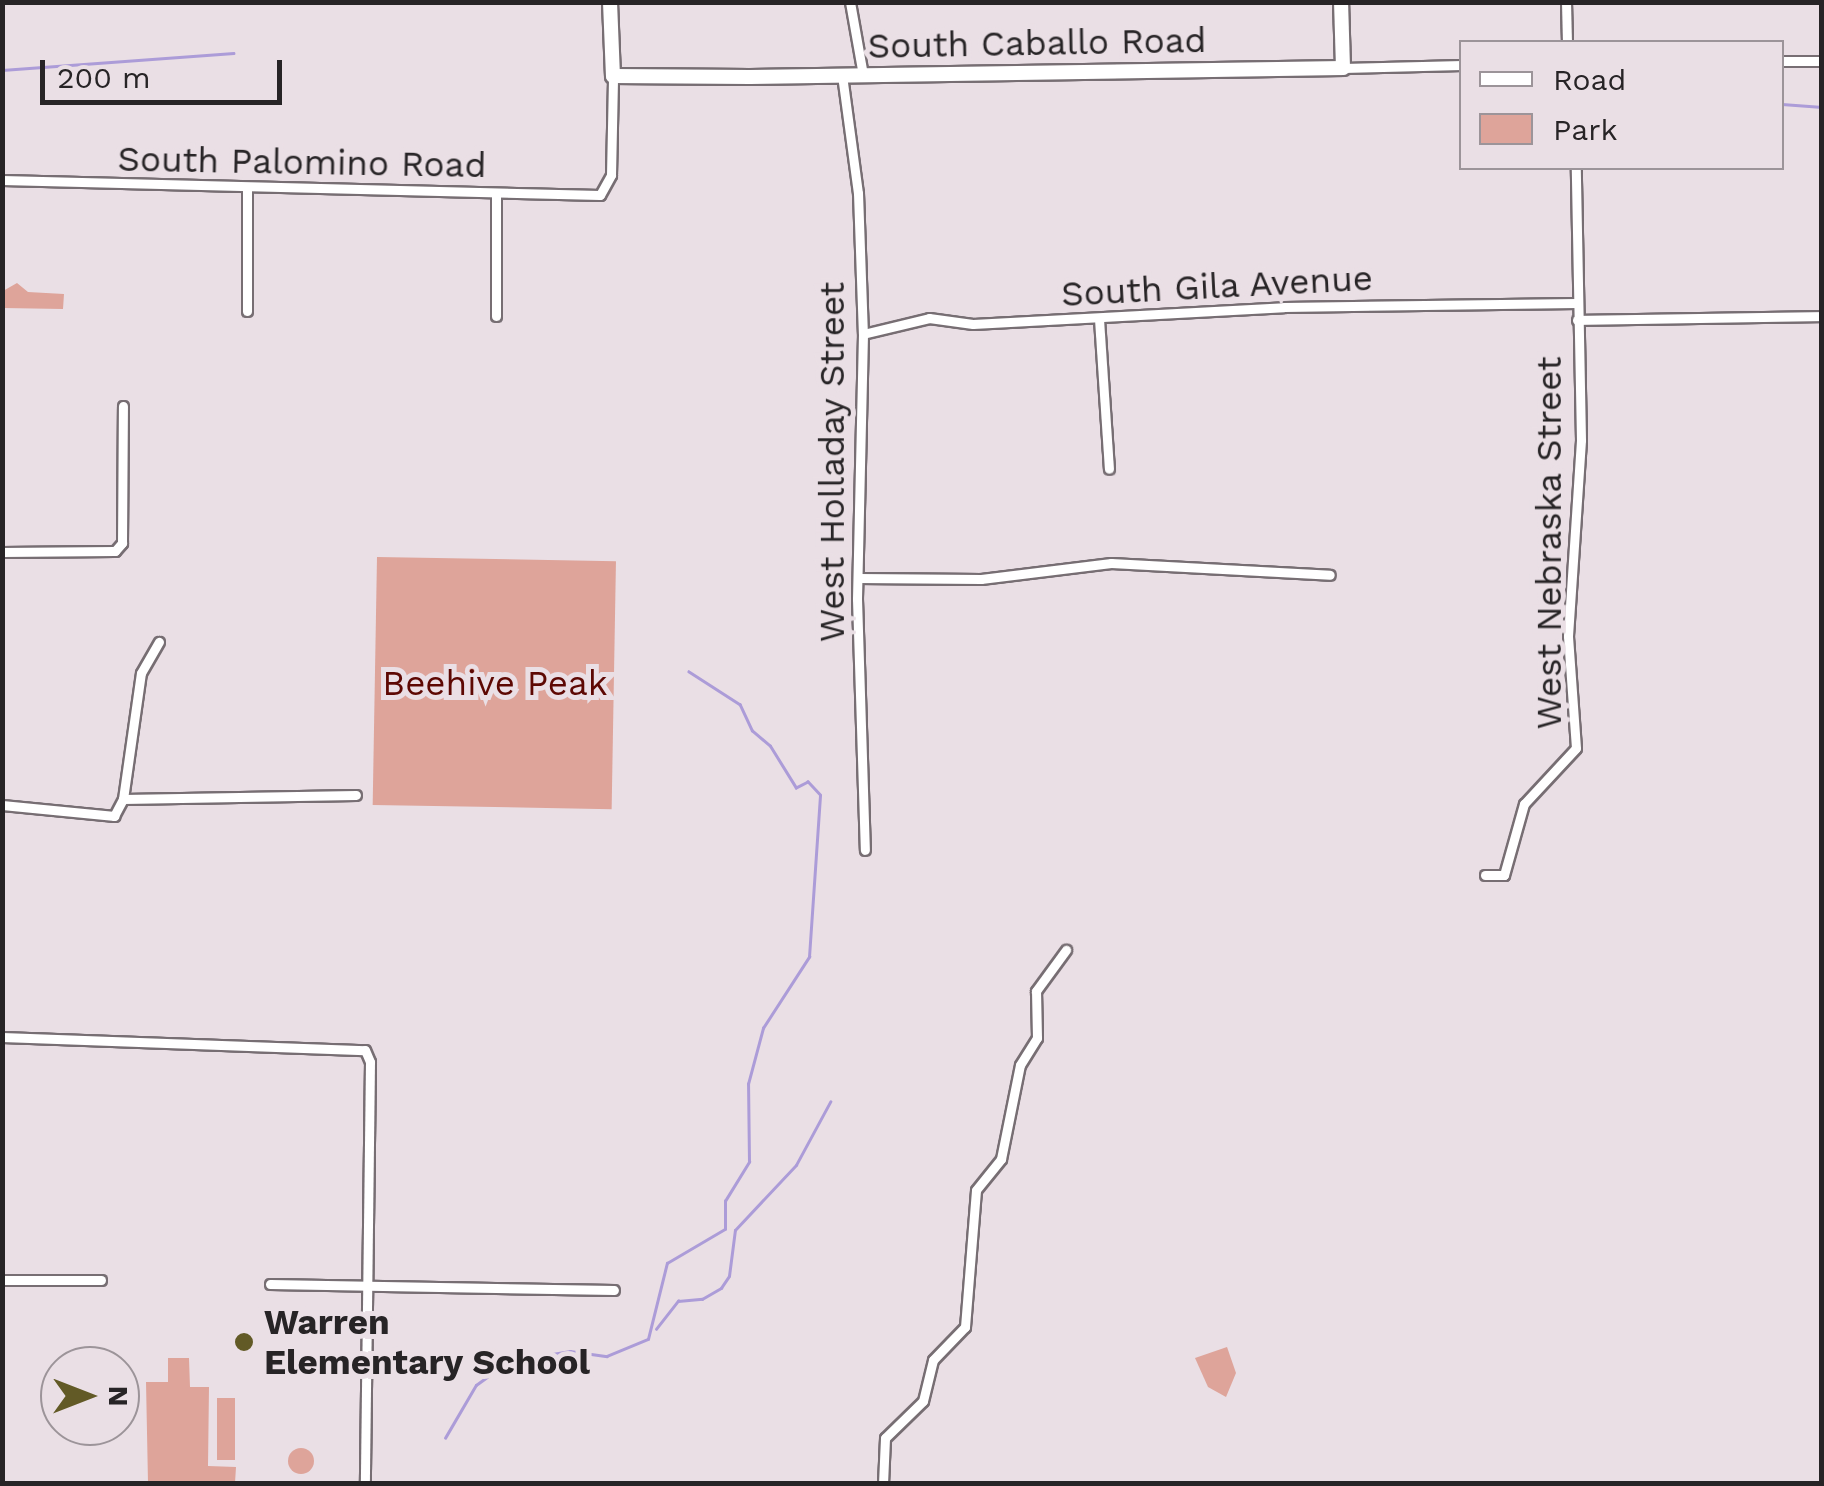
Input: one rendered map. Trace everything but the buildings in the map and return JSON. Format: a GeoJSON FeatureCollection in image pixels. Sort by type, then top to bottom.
{"type":"FeatureCollection","features":[{"type":"Feature","properties":{"kind":"street"},"geometry":{"type":"LineString","coordinates":[[610,2],[612,76]]}},
{"type":"Feature","properties":{"kind":"street"},"geometry":{"type":"LineString","coordinates":[[850,2],[863,75]]}},
{"type":"Feature","properties":{"kind":"street"},"geometry":{"type":"LineString","coordinates":[[1341,2],[1343,68]]}},
{"type":"Feature","properties":{"kind":"street"},"geometry":{"type":"LineString","coordinates":[[1566,2],[1567,40]]}},
{"type":"Feature","properties":{"kind":"street"},"geometry":{"type":"LineString","coordinates":[[1784,61],[1822,61]]}},
{"type":"Feature","properties":{"kind":"street","name":"South Caballo Road"},"geometry":{"type":"LineString","coordinates":[[612,76],[1459,65]]}},
{"type":"Feature","properties":{"kind":"street","name":"South Palomino Road"},"geometry":{"type":"LineString","coordinates":[[2,180],[600,195],[611,175],[612,76]]}},
{"type":"Feature","properties":{"kind":"street","name":"West Holladay Street"},"geometry":{"type":"LineString","coordinates":[[842,76],[858,192],[863,334],[858,578],[865,850]]}},
{"type":"Feature","properties":{"kind":"street","name":"West Nebraska Street"},"geometry":{"type":"LineString","coordinates":[[1485,875],[1504,875],[1524,804],[1576,748],[1568,636],[1580,440],[1576,170]]}},
{"type":"Feature","properties":{"kind":"street"},"geometry":{"type":"LineString","coordinates":[[247,189],[247,311]]}},
{"type":"Feature","properties":{"kind":"street"},"geometry":{"type":"LineString","coordinates":[[496,194],[496,316]]}},
{"type":"Feature","properties":{"kind":"street","name":"South Gila Avenue"},"geometry":{"type":"LineString","coordinates":[[863,334],[929,318],[974,324],[1284,306],[1577,303]]}},
{"type":"Feature","properties":{"kind":"street"},"geometry":{"type":"LineString","coordinates":[[1577,320],[1822,316]]}},
{"type":"Feature","properties":{"kind":"street"},"geometry":{"type":"LineString","coordinates":[[1099,319],[1109,469]]}},
{"type":"Feature","properties":{"kind":"street"},"geometry":{"type":"LineString","coordinates":[[2,552],[115,551],[124,530],[123,406]]}},
{"type":"Feature","properties":{"kind":"street"},"geometry":{"type":"LineString","coordinates":[[858,578],[980,579],[1111,563],[1330,575]]}},
{"type":"Feature","properties":{"kind":"street"},"geometry":{"type":"LineString","coordinates":[[2,805],[114,816],[122,799],[141,673],[158,642]]}},
{"type":"Feature","properties":{"kind":"street"},"geometry":{"type":"LineString","coordinates":[[122,799],[356,796]]}},
{"type":"Feature","properties":{"kind":"street"},"geometry":{"type":"LineString","coordinates":[[883,1484],[885,1438],[923,1401],[932,1360],[965,1328],[976,1190],[1001,1159],[1020,1064],[1037,1038],[1036,991],[1066,950]]}},
{"type":"Feature","properties":{"kind":"street"},"geometry":{"type":"LineString","coordinates":[[2,1037],[365,1050],[370,1062],[365,1484]]}},
{"type":"Feature","properties":{"kind":"street"},"geometry":{"type":"LineString","coordinates":[[2,1280],[101,1280]]}},
{"type":"Feature","properties":{"kind":"street"},"geometry":{"type":"LineString","coordinates":[[270,1284],[614,1290]]}},
{"type":"Feature","properties":{"kind":"green space"},"geometry":{"type":"Polygon","coordinates":[[[17,283],[28,292],[64,294],[63,309],[3,308],[3,291],[17,283]]]}},
{"type":"Feature","properties":{"kind":"green space","name":"Beehive Peak"},"geometry":{"type":"Polygon","coordinates":[[[377,557],[616,561],[612,809],[373,805],[377,557]]]}},
{"type":"Feature","properties":{"kind":"green space"},"geometry":{"type":"Polygon","coordinates":[[[1227,1347],[1236,1373],[1226,1397],[1208,1387],[1195,1358],[1227,1347]]]}},
{"type":"Feature","properties":{"kind":"green space"},"geometry":{"type":"Polygon","coordinates":[[[168,1358],[189,1358],[190,1387],[209,1387],[208,1466],[236,1467],[235,1483],[148,1483],[146,1382],[168,1382],[168,1358]]]}},
{"type":"Feature","properties":{"kind":"green space"},"geometry":{"type":"Polygon","coordinates":[[[217,1398],[235,1398],[235,1460],[217,1460],[217,1398]]]}},
{"type":"Feature","properties":{"kind":"green space"},"geometry":{"type":"Polygon","coordinates":[[[301,1448],[310,1452],[314,1461],[310,1470],[301,1474],[292,1470],[288,1461],[292,1452],[301,1448]]]}},
{"type":"Feature","properties":{"kind":"waterway"},"geometry":{"type":"LineString","coordinates":[[2,70],[233,53]]}},
{"type":"Feature","properties":{"kind":"waterway"},"geometry":{"type":"LineString","coordinates":[[1784,104],[1822,107]]}},
{"type":"Feature","properties":{"kind":"waterway"},"geometry":{"type":"LineString","coordinates":[[445,1438],[476,1385],[509,1361],[570,1351],[607,1356],[648,1339],[667,1263],[725,1229],[725,1201],[749,1162],[748,1084],[763,1028],[809,957],[820,795],[808,782],[796,788],[770,746],[752,731],[740,705],[689,672]]}},
{"type":"Feature","properties":{"kind":"waterway"},"geometry":{"type":"LineString","coordinates":[[656,1329],[678,1301],[702,1299],[721,1288],[729,1276],[735,1230],[796,1165],[830,1102]]}},
{"type":"Feature","properties":{"kind":"place","name":"Warren Elementary School"},"geometry":{"type":"Point","coordinates":[244,1342]}}]}
